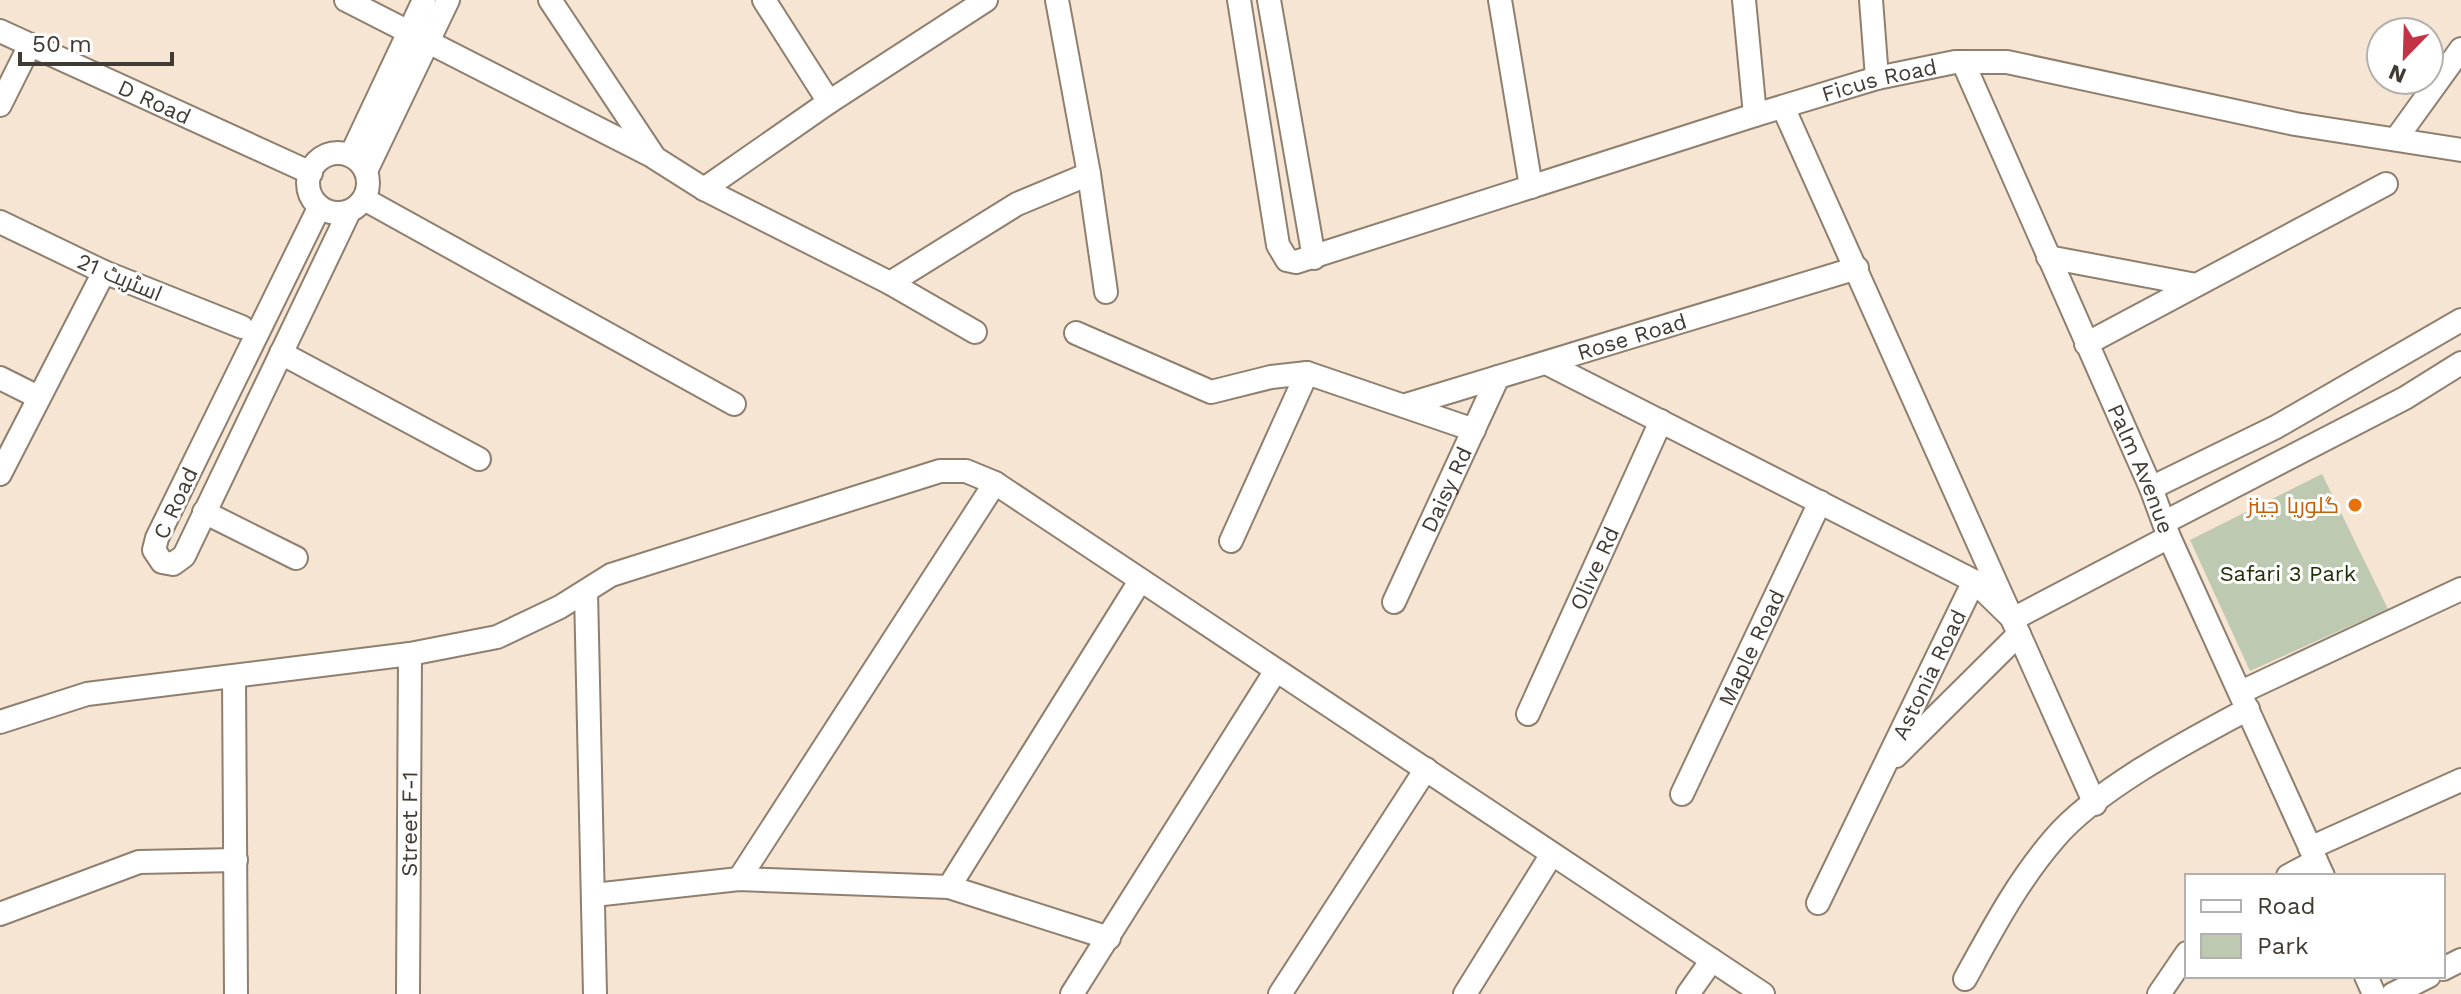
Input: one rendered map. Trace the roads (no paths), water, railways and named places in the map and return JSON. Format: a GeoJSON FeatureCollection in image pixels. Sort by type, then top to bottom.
{"type":"FeatureCollection","features":[{"type":"Feature","properties":{"kind":"street"},"geometry":{"type":"LineString","coordinates":[[346,0],[655,158],[704,189],[890,283],[975,332]]}},
{"type":"Feature","properties":{"kind":"street"},"geometry":{"type":"LineString","coordinates":[[419,35],[424,0]]}},
{"type":"Feature","properties":{"kind":"street"},"geometry":{"type":"LineString","coordinates":[[358,163],[419,35],[448,0]]}},
{"type":"Feature","properties":{"kind":"street"},"geometry":{"type":"LineString","coordinates":[[550,0],[655,158]]}},
{"type":"Feature","properties":{"kind":"street"},"geometry":{"type":"LineString","coordinates":[[764,0],[829,102]]}},
{"type":"Feature","properties":{"kind":"street"},"geometry":{"type":"LineString","coordinates":[[704,189],[829,102],[986,0]]}},
{"type":"Feature","properties":{"kind":"street"},"geometry":{"type":"LineString","coordinates":[[1057,0],[1089,174],[1106,292]]}},
{"type":"Feature","properties":{"kind":"street"},"geometry":{"type":"LineString","coordinates":[[1239,0],[1278,245],[1287,260],[1296,262],[1314,258],[1269,0]]}},
{"type":"Feature","properties":{"kind":"street"},"geometry":{"type":"LineString","coordinates":[[1500,0],[1531,187]]}},
{"type":"Feature","properties":{"kind":"street"},"geometry":{"type":"LineString","coordinates":[[1744,0],[1755,115]]}},
{"type":"Feature","properties":{"kind":"street"},"geometry":{"type":"LineString","coordinates":[[1871,0],[1877,78]]}},
{"type":"Feature","properties":{"kind":"street","name":"D Road"},"geometry":{"type":"LineString","coordinates":[[0,31],[311,173]]}},
{"type":"Feature","properties":{"kind":"street"},"geometry":{"type":"LineString","coordinates":[[0,105],[30,45]]}},
{"type":"Feature","properties":{"kind":"street"},"geometry":{"type":"LineString","coordinates":[[2396,139],[2461,49]]}},
{"type":"Feature","properties":{"kind":"street","name":"Ficus Road"},"geometry":{"type":"LineString","coordinates":[[1314,258],[1877,78],[1963,62],[2007,62],[2295,124],[2461,150]]}},
{"type":"Feature","properties":{"kind":"street","name":"Palm Avenue"},"geometry":{"type":"LineString","coordinates":[[1963,62],[2316,862]]}},
{"type":"Feature","properties":{"kind":"street"},"geometry":{"type":"LineString","coordinates":[[1783,107],[2095,804]]}},
{"type":"Feature","properties":{"kind":"street"},"geometry":{"type":"LineString","coordinates":[[356,206],[369,180],[358,163],[332,153],[323,157],[311,173],[308,191],[319,208],[328,213],[356,206],[734,404]]}},
{"type":"Feature","properties":{"kind":"street"},"geometry":{"type":"LineString","coordinates":[[890,283],[1017,204],[1089,174]]}},
{"type":"Feature","properties":{"kind":"street"},"geometry":{"type":"LineString","coordinates":[[2086,344],[2386,184]]}},
{"type":"Feature","properties":{"kind":"street","name":"C Road"},"geometry":{"type":"LineString","coordinates":[[319,208],[157,538],[154,550],[158,560],[166,564],[181,559],[356,206]]}},
{"type":"Feature","properties":{"kind":"street","name":"اسٹریٹ 21"},"geometry":{"type":"LineString","coordinates":[[0,222],[104,272],[242,327]]}},
{"type":"Feature","properties":{"kind":"street"},"geometry":{"type":"LineString","coordinates":[[2048,257],[2196,285]]}},
{"type":"Feature","properties":{"kind":"street","name":"Rose Road"},"geometry":{"type":"LineString","coordinates":[[1406,405],[1857,268]]}},
{"type":"Feature","properties":{"kind":"street"},"geometry":{"type":"LineString","coordinates":[[0,474],[104,272]]}},
{"type":"Feature","properties":{"kind":"street"},"geometry":{"type":"LineString","coordinates":[[2151,488],[2276,427],[2461,320]]}},
{"type":"Feature","properties":{"kind":"street"},"geometry":{"type":"LineString","coordinates":[[1076,333],[1211,392],[1271,377],[1307,373],[1474,430]]}},
{"type":"Feature","properties":{"kind":"street"},"geometry":{"type":"LineString","coordinates":[[281,353],[479,459]]}},
{"type":"Feature","properties":{"kind":"street"},"geometry":{"type":"LineString","coordinates":[[1546,363],[1974,581],[2016,626]]}},
{"type":"Feature","properties":{"kind":"street","name":"Astonia Road"},"geometry":{"type":"LineString","coordinates":[[1883,768],[2016,626],[2167,530],[2461,363]]}},
{"type":"Feature","properties":{"kind":"street"},"geometry":{"type":"LineString","coordinates":[[1231,541],[1307,373]]}},
{"type":"Feature","properties":{"kind":"street","name":"Daisy Rd"},"geometry":{"type":"LineString","coordinates":[[1394,602],[1498,377]]}},
{"type":"Feature","properties":{"kind":"street"},"geometry":{"type":"LineString","coordinates":[[0,378],[38,397]]}},
{"type":"Feature","properties":{"kind":"street","name":"Olive Rd"},"geometry":{"type":"LineString","coordinates":[[1528,714],[1661,421]]}},
{"type":"Feature","properties":{"kind":"street"},"geometry":{"type":"LineString","coordinates":[[0,722],[87,694],[410,654],[497,637],[586,592],[611,575],[940,471],[966,471],[995,483],[1763,994]]}},
{"type":"Feature","properties":{"kind":"street"},"geometry":{"type":"LineString","coordinates":[[739,879],[995,483]]}},
{"type":"Feature","properties":{"kind":"street","name":"Maple Road"},"geometry":{"type":"LineString","coordinates":[[1682,794],[1820,502]]}},
{"type":"Feature","properties":{"kind":"street"},"geometry":{"type":"LineString","coordinates":[[204,512],[296,558]]}},
{"type":"Feature","properties":{"kind":"street"},"geometry":{"type":"LineString","coordinates":[[949,887],[1140,581]]}},
{"type":"Feature","properties":{"kind":"street","name":"Astonia Road"},"geometry":{"type":"LineString","coordinates":[[1818,903],[1974,581]]}},
{"type":"Feature","properties":{"kind":"street"},"geometry":{"type":"LineString","coordinates":[[1965,979],[2008,899],[2056,836],[2095,804],[2245,700],[2461,589]]}},
{"type":"Feature","properties":{"kind":"street"},"geometry":{"type":"LineString","coordinates":[[586,592],[595,994]]}},
{"type":"Feature","properties":{"kind":"street","name":"Street F-1"},"geometry":{"type":"LineString","coordinates":[[408,994],[410,654]]}},
{"type":"Feature","properties":{"kind":"street"},"geometry":{"type":"LineString","coordinates":[[1072,994],[1275,672]]}},
{"type":"Feature","properties":{"kind":"street"},"geometry":{"type":"LineString","coordinates":[[234,677],[236,994]]}},
{"type":"Feature","properties":{"kind":"street"},"geometry":{"type":"LineString","coordinates":[[1280,994],[1426,769]]}},
{"type":"Feature","properties":{"kind":"street"},"geometry":{"type":"LineString","coordinates":[[2292,874],[2461,780]]}},
{"type":"Feature","properties":{"kind":"street"},"geometry":{"type":"LineString","coordinates":[[1465,994],[1552,854]]}},
{"type":"Feature","properties":{"kind":"street"},"geometry":{"type":"LineString","coordinates":[[0,914],[139,862],[236,860]]}},
{"type":"Feature","properties":{"kind":"street"},"geometry":{"type":"LineString","coordinates":[[594,895],[739,879],[949,887],[1109,938]]}},
{"type":"Feature","properties":{"kind":"street"},"geometry":{"type":"LineString","coordinates":[[2159,994],[2185,956]]}},
{"type":"Feature","properties":{"kind":"street"},"geometry":{"type":"LineString","coordinates":[[1688,994],[1712,960]]}},
{"type":"Feature","properties":{"kind":"street"},"geometry":{"type":"LineString","coordinates":[[2393,994],[2425,978]]}},
{"type":"Feature","properties":{"kind":"place","name":"گلوریا جینز"},"geometry":{"type":"Point","coordinates":[2355,505]}},
{"type":"Feature","properties":{"kind":"park label","name":"Safari 3 Park"},"geometry":{"type":"Point","coordinates":[2288,573]}}]}
